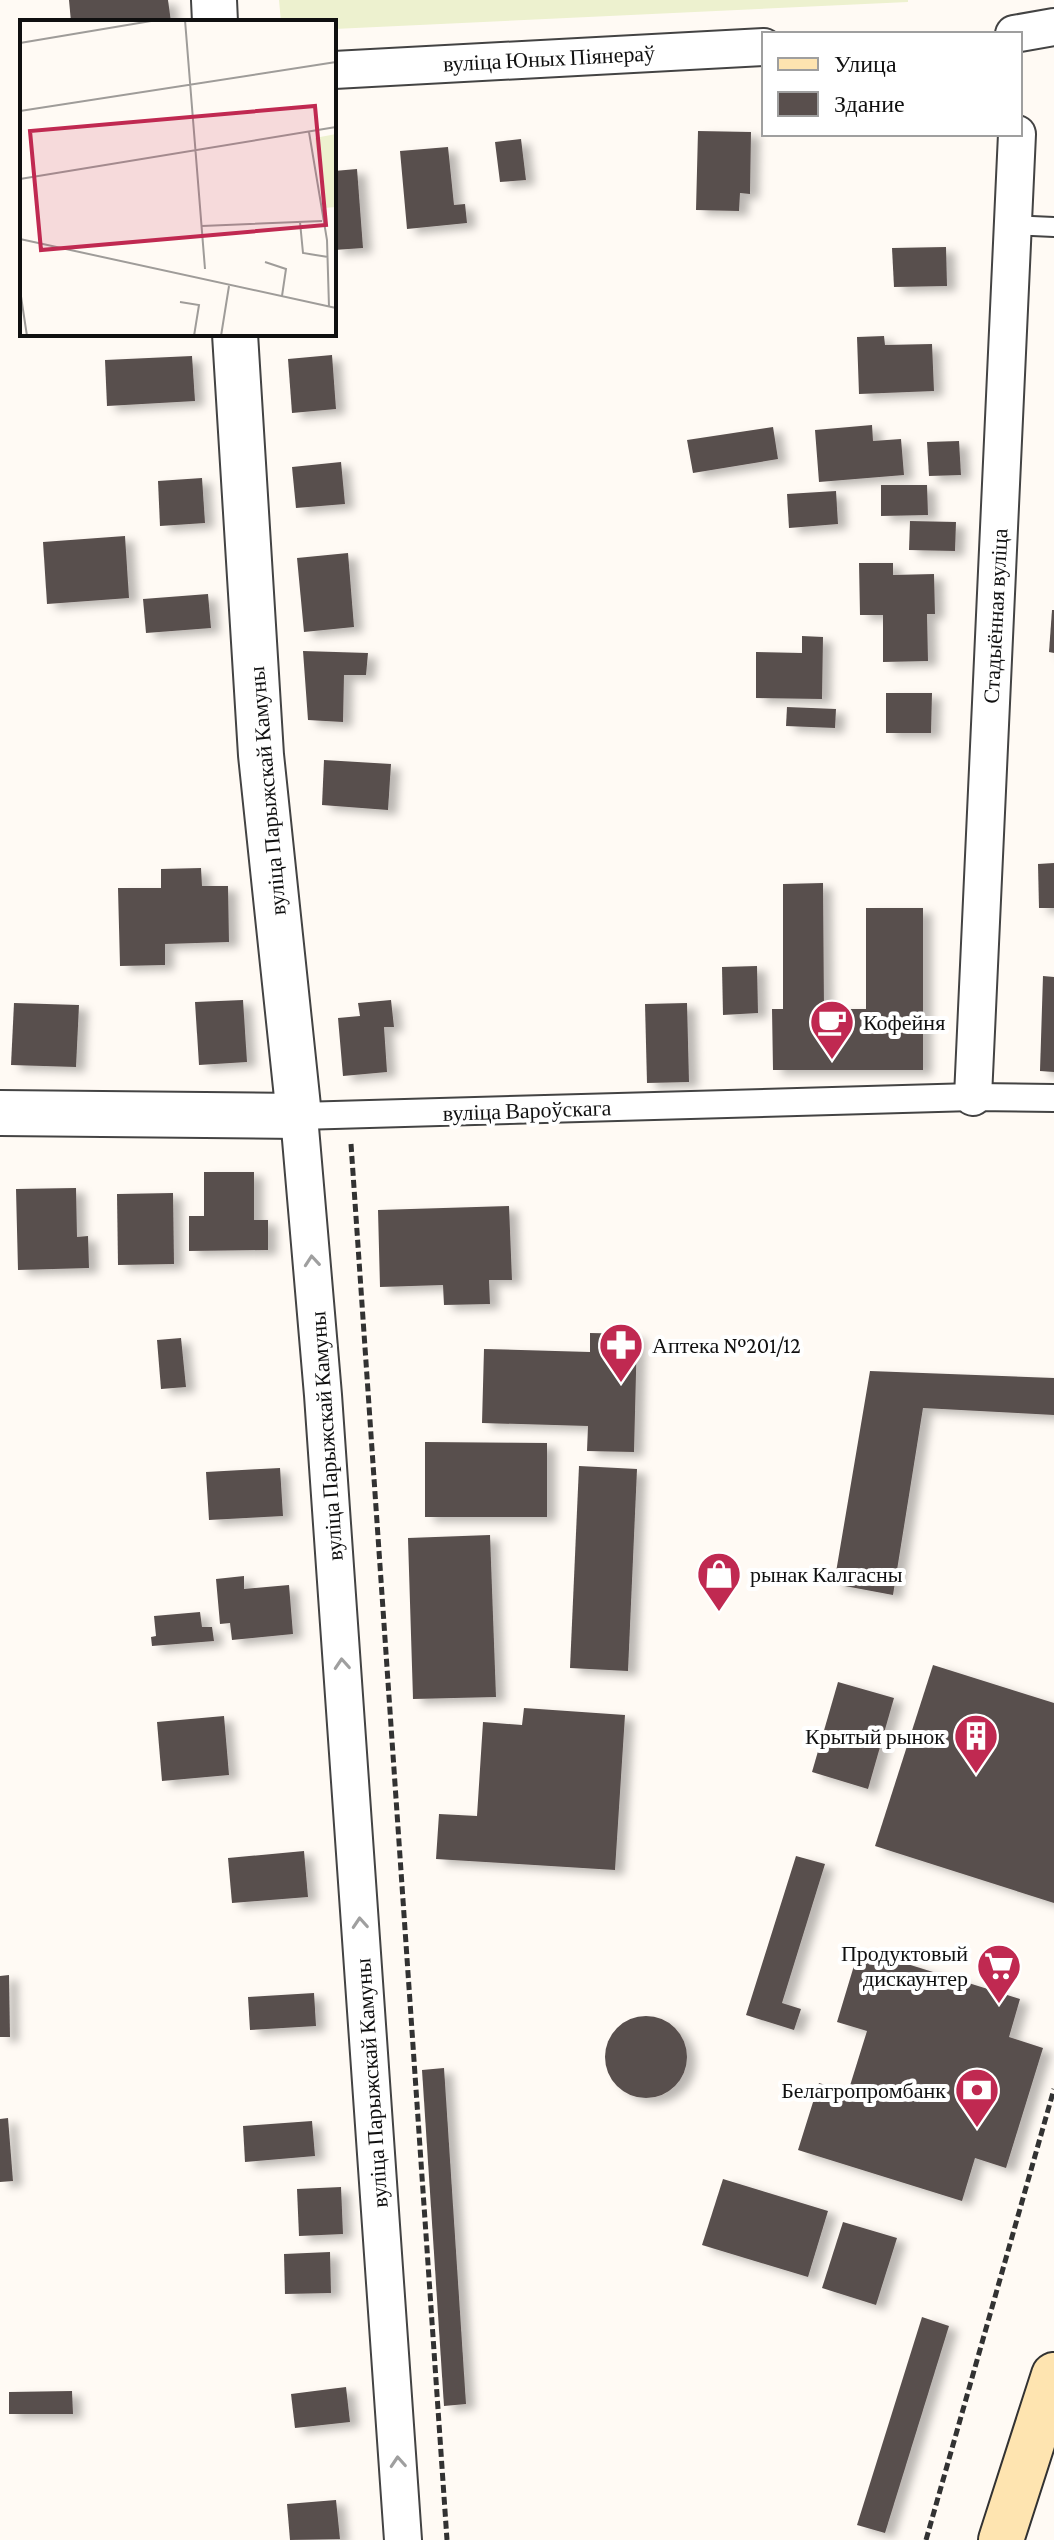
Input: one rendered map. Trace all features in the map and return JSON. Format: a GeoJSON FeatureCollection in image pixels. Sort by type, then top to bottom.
{"type":"FeatureCollection","features":[{"type":"Feature","properties":{"kind":"main road"},"geometry":{"type":"LineString","coordinates":[[1001,2540],[1054,2375]]}},
{"type":"Feature","properties":{"kind":"street"},"geometry":{"type":"LineString","coordinates":[[214,0],[215,20]]}},
{"type":"Feature","properties":{"kind":"street","name":"вуліца Юных Піянераў"},"geometry":{"type":"LineString","coordinates":[[336,70],[762,47]]}},
{"type":"Feature","properties":{"kind":"street","name":"Стадыённая вуліца"},"geometry":{"type":"LineString","coordinates":[[973,1097],[1017,136]]}},
{"type":"Feature","properties":{"kind":"street","name":"вуліца Парыжскай Камуны"},"geometry":{"type":"LineString","coordinates":[[235,336],[261,755],[299,1116],[325,1411],[403,2540]]}},
{"type":"Feature","properties":{"kind":"street","name":"вуліца Вароўскага"},"geometry":{"type":"LineString","coordinates":[[0,1113],[299,1116],[973,1097],[1054,1098]]}},
{"type":"Feature","properties":{"kind":"lane"},"geometry":{"type":"LineString","coordinates":[[1013,225],[1054,227]]}},
{"type":"Feature","properties":{"kind":"path"},"geometry":{"type":"LineString","coordinates":[[349,1115],[447,2540]]}},
{"type":"Feature","properties":{"kind":"path"},"geometry":{"type":"LineString","coordinates":[[926,2540],[1054,2089]]}},
{"type":"Feature","properties":{"kind":"green space"},"geometry":{"type":"Polygon","coordinates":[[[279,0],[908,0],[336,29],[336,20],[281,20],[279,0]]]}},
{"type":"Feature","properties":{"kind":"building"},"geometry":{"type":"Polygon","coordinates":[[[69,0],[168,0],[171,20],[71,20],[69,0]]]}},
{"type":"Feature","properties":{"kind":"building"},"geometry":{"type":"Polygon","coordinates":[[[698,131],[751,132],[750,194],[740,193],[739,211],[696,210],[698,131]]]}},
{"type":"Feature","properties":{"kind":"building"},"geometry":{"type":"Polygon","coordinates":[[[521,139],[526,180],[500,182],[495,142],[521,139]]]}},
{"type":"Feature","properties":{"kind":"building"},"geometry":{"type":"Polygon","coordinates":[[[448,147],[454,205],[465,204],[467,223],[407,229],[400,151],[448,147]]]}},
{"type":"Feature","properties":{"kind":"building"},"geometry":{"type":"Polygon","coordinates":[[[357,169],[363,248],[336,250],[336,171],[357,169]]]}},
{"type":"Feature","properties":{"kind":"building"},"geometry":{"type":"Polygon","coordinates":[[[946,247],[947,286],[894,287],[892,248],[946,247]]]}},
{"type":"Feature","properties":{"kind":"building"},"geometry":{"type":"Polygon","coordinates":[[[884,336],[885,345],[932,344],[934,391],[859,394],[857,337],[884,336]]]}},
{"type":"Feature","properties":{"kind":"building"},"geometry":{"type":"Polygon","coordinates":[[[332,355],[336,409],[292,413],[288,359],[332,355]]]}},
{"type":"Feature","properties":{"kind":"building"},"geometry":{"type":"Polygon","coordinates":[[[192,356],[195,401],[107,406],[105,360],[192,356]]]}},
{"type":"Feature","properties":{"kind":"building"},"geometry":{"type":"Polygon","coordinates":[[[872,425],[873,441],[901,439],[904,475],[819,482],[815,430],[872,425]]]}},
{"type":"Feature","properties":{"kind":"building"},"geometry":{"type":"Polygon","coordinates":[[[773,427],[778,459],[693,473],[687,440],[773,427]]]}},
{"type":"Feature","properties":{"kind":"building"},"geometry":{"type":"Polygon","coordinates":[[[959,441],[961,475],[929,476],[927,442],[959,441]]]}},
{"type":"Feature","properties":{"kind":"building"},"geometry":{"type":"Polygon","coordinates":[[[341,462],[345,504],[296,508],[292,467],[341,462]]]}},
{"type":"Feature","properties":{"kind":"building"},"geometry":{"type":"Polygon","coordinates":[[[202,478],[205,523],[160,526],[158,481],[202,478]]]}},
{"type":"Feature","properties":{"kind":"building"},"geometry":{"type":"Polygon","coordinates":[[[881,485],[927,485],[928,515],[881,516],[881,485]]]}},
{"type":"Feature","properties":{"kind":"building"},"geometry":{"type":"Polygon","coordinates":[[[836,491],[838,524],[789,528],[787,494],[836,491]]]}},
{"type":"Feature","properties":{"kind":"building"},"geometry":{"type":"Polygon","coordinates":[[[910,521],[956,522],[955,551],[909,550],[910,521]]]}},
{"type":"Feature","properties":{"kind":"building"},"geometry":{"type":"Polygon","coordinates":[[[125,536],[129,598],[47,604],[43,542],[125,536]]]}},
{"type":"Feature","properties":{"kind":"building"},"geometry":{"type":"Polygon","coordinates":[[[348,553],[354,627],[304,632],[297,558],[348,553]]]}},
{"type":"Feature","properties":{"kind":"building"},"geometry":{"type":"Polygon","coordinates":[[[859,563],[893,563],[893,575],[934,574],[935,614],[927,614],[928,661],[883,662],[883,615],[860,615],[859,563]]]}},
{"type":"Feature","properties":{"kind":"building"},"geometry":{"type":"Polygon","coordinates":[[[208,594],[211,628],[146,633],[143,599],[208,594]]]}},
{"type":"Feature","properties":{"kind":"building"},"geometry":{"type":"Polygon","coordinates":[[[1054,610],[1054,653],[1049,652],[1054,610]]]}},
{"type":"Feature","properties":{"kind":"building"},"geometry":{"type":"Polygon","coordinates":[[[802,636],[823,637],[822,699],[756,698],[756,652],[802,653],[802,636]]]}},
{"type":"Feature","properties":{"kind":"building"},"geometry":{"type":"Polygon","coordinates":[[[303,651],[368,653],[366,675],[344,675],[343,722],[308,720],[303,651]]]}},
{"type":"Feature","properties":{"kind":"building"},"geometry":{"type":"Polygon","coordinates":[[[886,693],[932,693],[931,733],[886,733],[886,693]]]}},
{"type":"Feature","properties":{"kind":"building"},"geometry":{"type":"Polygon","coordinates":[[[787,707],[836,709],[835,728],[786,726],[787,707]]]}},
{"type":"Feature","properties":{"kind":"building"},"geometry":{"type":"Polygon","coordinates":[[[324,760],[391,764],[388,810],[322,805],[324,760]]]}},
{"type":"Feature","properties":{"kind":"building"},"geometry":{"type":"Polygon","coordinates":[[[1054,863],[1054,908],[1039,908],[1038,864],[1054,863]]]}},
{"type":"Feature","properties":{"kind":"building"},"geometry":{"type":"Polygon","coordinates":[[[201,868],[202,886],[228,886],[229,942],[165,944],[165,965],[120,966],[118,888],[161,888],[161,869],[201,868]]]}},
{"type":"Feature","properties":{"kind":"building"},"geometry":{"type":"Polygon","coordinates":[[[823,883],[824,1009],[866,1009],[866,908],[923,908],[923,1070],[773,1070],[772,1009],[783,1009],[783,884],[823,883]]]}},
{"type":"Feature","properties":{"kind":"building"},"geometry":{"type":"Polygon","coordinates":[[[757,966],[758,1013],[723,1015],[722,967],[757,966]]]}},
{"type":"Feature","properties":{"kind":"building"},"geometry":{"type":"Polygon","coordinates":[[[1043,976],[1054,977],[1054,1072],[1040,1071],[1043,976]]]}},
{"type":"Feature","properties":{"kind":"building"},"geometry":{"type":"Polygon","coordinates":[[[243,1000],[247,1062],[199,1065],[195,1002],[243,1000]]]}},
{"type":"Feature","properties":{"kind":"building"},"geometry":{"type":"Polygon","coordinates":[[[391,1000],[394,1027],[384,1027],[387,1072],[343,1076],[338,1018],[360,1016],[358,1003],[391,1000]]]}},
{"type":"Feature","properties":{"kind":"building"},"geometry":{"type":"Polygon","coordinates":[[[14,1003],[79,1005],[76,1067],[11,1065],[14,1003]]]}},
{"type":"Feature","properties":{"kind":"building"},"geometry":{"type":"Polygon","coordinates":[[[687,1003],[689,1082],[647,1083],[645,1004],[687,1003]]]}},
{"type":"Feature","properties":{"kind":"building"},"geometry":{"type":"Polygon","coordinates":[[[204,1172],[254,1172],[254,1220],[268,1220],[268,1250],[189,1251],[189,1216],[204,1216],[204,1172]]]}},
{"type":"Feature","properties":{"kind":"building"},"geometry":{"type":"Polygon","coordinates":[[[76,1188],[77,1237],[88,1236],[89,1268],[18,1270],[16,1189],[76,1188]]]}},
{"type":"Feature","properties":{"kind":"building"},"geometry":{"type":"Polygon","coordinates":[[[173,1193],[174,1264],[118,1265],[117,1194],[173,1193]]]}},
{"type":"Feature","properties":{"kind":"building"},"geometry":{"type":"Polygon","coordinates":[[[509,1206],[512,1280],[489,1280],[490,1304],[444,1305],[443,1285],[380,1287],[378,1210],[509,1206]]]}},
{"type":"Feature","properties":{"kind":"building"},"geometry":{"type":"Polygon","coordinates":[[[590,1333],[637,1334],[634,1452],[587,1451],[588,1426],[482,1423],[484,1349],[590,1352],[590,1333]]]}},
{"type":"Feature","properties":{"kind":"building"},"geometry":{"type":"Polygon","coordinates":[[[181,1338],[186,1387],[161,1389],[157,1340],[181,1338]]]}},
{"type":"Feature","properties":{"kind":"building"},"geometry":{"type":"Polygon","coordinates":[[[870,1371],[1054,1378],[1054,1415],[923,1408],[893,1595],[834,1584],[870,1371]]]}},
{"type":"Feature","properties":{"kind":"building"},"geometry":{"type":"Polygon","coordinates":[[[425,1442],[547,1443],[547,1517],[425,1517],[425,1442]]]}},
{"type":"Feature","properties":{"kind":"building"},"geometry":{"type":"Polygon","coordinates":[[[579,1466],[637,1469],[628,1671],[570,1668],[579,1466]]]}},
{"type":"Feature","properties":{"kind":"building"},"geometry":{"type":"Polygon","coordinates":[[[280,1468],[283,1516],[209,1520],[206,1472],[280,1468]]]}},
{"type":"Feature","properties":{"kind":"building"},"geometry":{"type":"Polygon","coordinates":[[[490,1535],[496,1697],[413,1699],[408,1538],[490,1535]]]}},
{"type":"Feature","properties":{"kind":"building"},"geometry":{"type":"Polygon","coordinates":[[[244,1576],[244,1589],[289,1585],[293,1634],[232,1640],[230,1623],[220,1624],[216,1579],[244,1576]]]}},
{"type":"Feature","properties":{"kind":"building"},"geometry":{"type":"Polygon","coordinates":[[[200,1612],[202,1627],[212,1627],[214,1641],[152,1646],[151,1637],[156,1636],[154,1616],[200,1612]]]}},
{"type":"Feature","properties":{"kind":"building","name":"Крытый рынок"},"geometry":{"type":"Polygon","coordinates":[[[933,1665],[1054,1703],[1054,1903],[875,1846],[933,1665]]]}},
{"type":"Feature","properties":{"kind":"building"},"geometry":{"type":"Polygon","coordinates":[[[838,1682],[894,1698],[868,1789],[812,1772],[838,1682]]]}},
{"type":"Feature","properties":{"kind":"building"},"geometry":{"type":"Polygon","coordinates":[[[524,1708],[625,1715],[615,1870],[436,1859],[439,1814],[477,1816],[483,1722],[522,1725],[524,1708]]]}},
{"type":"Feature","properties":{"kind":"building"},"geometry":{"type":"Polygon","coordinates":[[[224,1716],[229,1775],[162,1781],[157,1722],[224,1716]]]}},
{"type":"Feature","properties":{"kind":"building"},"geometry":{"type":"Polygon","coordinates":[[[304,1851],[308,1897],[232,1903],[228,1858],[304,1851]]]}},
{"type":"Feature","properties":{"kind":"building"},"geometry":{"type":"Polygon","coordinates":[[[796,1856],[825,1864],[782,2003],[801,2009],[794,2030],[746,2015],[796,1856]]]}},
{"type":"Feature","properties":{"kind":"building"},"geometry":{"type":"Polygon","coordinates":[[[859,1949],[1020,1999],[1009,2037],[1043,2048],[1006,2168],[975,2158],[962,2201],[798,2150],[819,2083],[848,2092],[867,2031],[837,2022],[859,1949]]]}},
{"type":"Feature","properties":{"kind":"building"},"geometry":{"type":"Polygon","coordinates":[[[9,1975],[10,2037],[0,2037],[0,1976],[9,1975]]]}},
{"type":"Feature","properties":{"kind":"building"},"geometry":{"type":"Polygon","coordinates":[[[314,1993],[316,2026],[250,2030],[248,1997],[314,1993]]]}},
{"type":"Feature","properties":{"kind":"building"},"geometry":{"type":"Polygon","coordinates":[[[646,2016],[662,2019],[675,2028],[684,2041],[687,2057],[684,2073],[675,2086],[662,2095],[646,2098],[630,2095],[617,2086],[608,2073],[605,2057],[608,2041],[617,2028],[630,2019],[646,2016]]]}},
{"type":"Feature","properties":{"kind":"building"},"geometry":{"type":"Polygon","coordinates":[[[444,2068],[466,2404],[444,2406],[422,2070],[444,2068]]]}},
{"type":"Feature","properties":{"kind":"building"},"geometry":{"type":"Polygon","coordinates":[[[8,2118],[13,2181],[0,2182],[0,2119],[8,2118]]]}},
{"type":"Feature","properties":{"kind":"building"},"geometry":{"type":"Polygon","coordinates":[[[312,2121],[315,2156],[245,2162],[243,2126],[312,2121]]]}},
{"type":"Feature","properties":{"kind":"building"},"geometry":{"type":"Polygon","coordinates":[[[723,2179],[828,2211],[808,2277],[702,2245],[723,2179]]]}},
{"type":"Feature","properties":{"kind":"building"},"geometry":{"type":"Polygon","coordinates":[[[341,2187],[343,2234],[299,2236],[297,2189],[341,2187]]]}},
{"type":"Feature","properties":{"kind":"building"},"geometry":{"type":"Polygon","coordinates":[[[843,2222],[897,2238],[876,2305],[822,2288],[843,2222]]]}},
{"type":"Feature","properties":{"kind":"building"},"geometry":{"type":"Polygon","coordinates":[[[330,2252],[331,2293],[285,2294],[284,2254],[330,2252]]]}},
{"type":"Feature","properties":{"kind":"building"},"geometry":{"type":"Polygon","coordinates":[[[922,2317],[949,2326],[885,2533],[857,2525],[922,2317]]]}},
{"type":"Feature","properties":{"kind":"building"},"geometry":{"type":"Polygon","coordinates":[[[346,2387],[350,2422],[295,2428],[291,2394],[346,2387]]]}},
{"type":"Feature","properties":{"kind":"building"},"geometry":{"type":"Polygon","coordinates":[[[72,2391],[73,2414],[9,2414],[9,2392],[72,2391]]]}},
{"type":"Feature","properties":{"kind":"building"},"geometry":{"type":"Polygon","coordinates":[[[336,2500],[340,2539],[290,2540],[287,2504],[336,2500]]]}},
{"type":"Feature","properties":{"kind":"place","name":"Кофейня"},"geometry":{"type":"Point","coordinates":[832,1061]}},
{"type":"Feature","properties":{"kind":"place","name":"Аптека №201/12"},"geometry":{"type":"Point","coordinates":[621,1384]}},
{"type":"Feature","properties":{"kind":"place","name":"рынак Калгасны"},"geometry":{"type":"Point","coordinates":[719,1613]}},
{"type":"Feature","properties":{"kind":"place","name":"Крытый рынок"},"geometry":{"type":"Point","coordinates":[976,1775]}},
{"type":"Feature","properties":{"kind":"place","name":"Продуктовый дискаунтер"},"geometry":{"type":"Point","coordinates":[999,2005]}},
{"type":"Feature","properties":{"kind":"place","name":"Белагропромбанк"},"geometry":{"type":"Point","coordinates":[977,2129]}}]}
